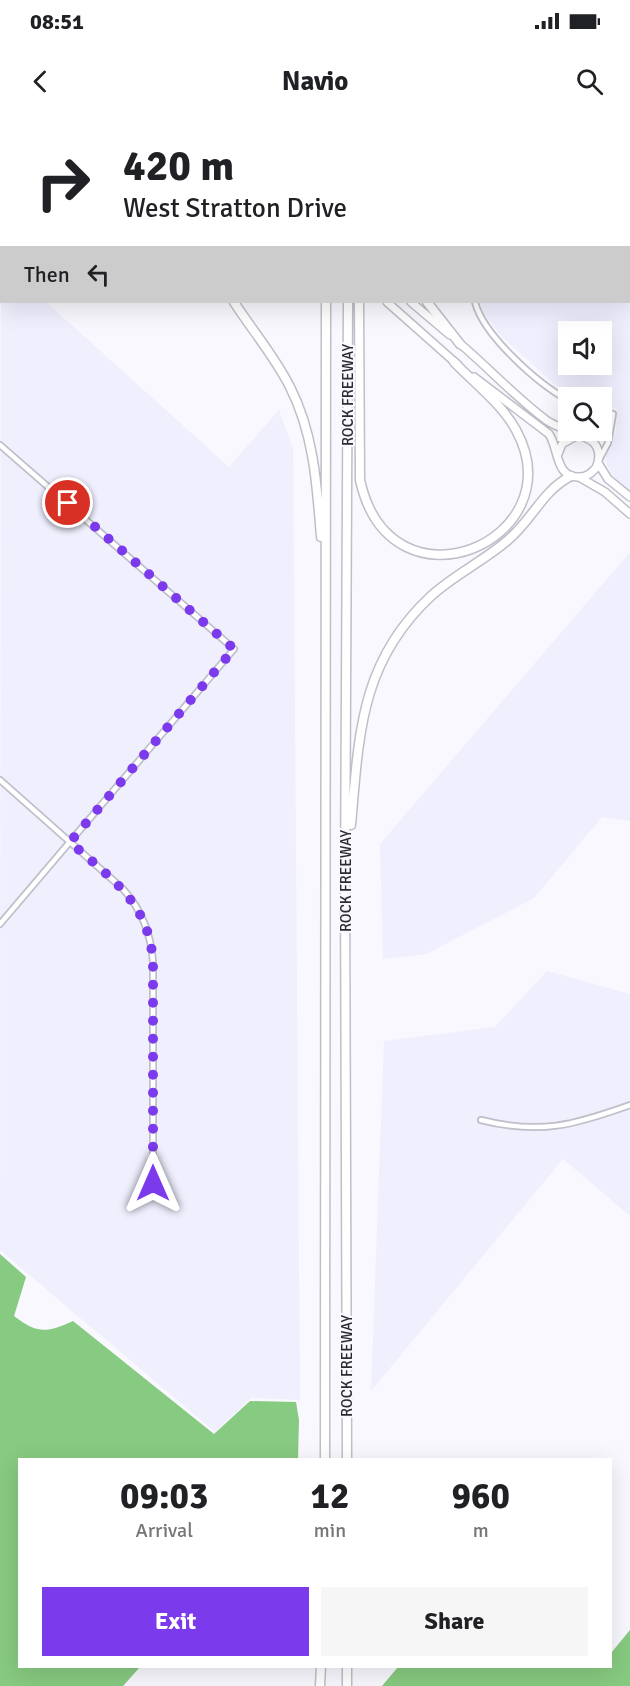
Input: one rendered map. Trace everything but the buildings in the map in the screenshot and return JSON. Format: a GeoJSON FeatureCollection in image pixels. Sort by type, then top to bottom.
{"type":"FeatureCollection","features":[{"type":"Feature","properties":{"kind":"highway"},"geometry":{"type":"LineString","coordinates":[[235,303],[290,387],[301,412],[311,446],[317,483],[326,597]]}},
{"type":"Feature","properties":{"kind":"highway","name":"ROCK FREEWAY"},"geometry":{"type":"LineString","coordinates":[[325,1458],[326,303]]}},
{"type":"Feature","properties":{"kind":"highway","name":"ROCK FREEWAY"},"geometry":{"type":"LineString","coordinates":[[347,1458],[345,882],[348,303]]}},
{"type":"Feature","properties":{"kind":"highway"},"geometry":{"type":"LineString","coordinates":[[359,303],[360,480],[364,498],[374,517],[387,533],[402,544],[422,552],[439,555],[457,554],[476,549],[493,539],[507,526],[519,508],[526,487],[527,468],[524,448],[516,428],[454,362]]}},
{"type":"Feature","properties":{"kind":"highway"},"geometry":{"type":"LineString","coordinates":[[428,303],[460,344]]}},
{"type":"Feature","properties":{"kind":"highway"},"geometry":{"type":"LineString","coordinates":[[345,882],[358,742],[365,705],[390,645],[431,596],[512,537],[552,487],[575,477]]}},
{"type":"Feature","properties":{"kind":"highway"},"geometry":{"type":"LineString","coordinates":[[320,1686],[321,1668]]}},
{"type":"Feature","properties":{"kind":"highway"},"geometry":{"type":"LineString","coordinates":[[347,1668],[347,1686]]}},
{"type":"Feature","properties":{"kind":"main road"},"geometry":{"type":"LineString","coordinates":[[388,303],[454,362],[544,429],[554,441],[561,468],[605,492],[630,514]]}},
{"type":"Feature","properties":{"kind":"main road"},"geometry":{"type":"LineString","coordinates":[[412,303],[544,419],[558,428]]}},
{"type":"Feature","properties":{"kind":"main road"},"geometry":{"type":"LineString","coordinates":[[558,456],[562,444],[570,441]]}},
{"type":"Feature","properties":{"kind":"main road"},"geometry":{"type":"LineString","coordinates":[[591,441],[594,443],[598,462],[608,479],[630,497]]}},
{"type":"Feature","properties":{"kind":"main road"},"geometry":{"type":"LineString","coordinates":[[575,477],[592,472],[598,462]]}},
{"type":"Feature","properties":{"kind":"street"},"geometry":{"type":"LineString","coordinates":[[475,303],[485,327],[501,344],[558,392]]}},
{"type":"Feature","properties":{"kind":"street"},"geometry":{"type":"LineString","coordinates":[[598,462],[608,441]]}},
{"type":"Feature","properties":{"kind":"street"},"geometry":{"type":"LineString","coordinates":[[0,445],[234,649],[0,924]]}},
{"type":"Feature","properties":{"kind":"street"},"geometry":{"type":"LineString","coordinates":[[0,780],[130,898],[144,918],[151,939],[153,962],[153,1183]]}},
{"type":"Feature","properties":{"kind":"street"},"geometry":{"type":"LineString","coordinates":[[481,1120],[503,1126],[543,1129],[576,1124],[630,1105]]}},
{"type":"Feature","properties":{"kind":"shaded area"},"geometry":{"type":"Polygon","coordinates":[[[1,303],[47,303],[229,467],[279,410],[293,449],[300,1400],[251,1398],[215,1432],[0,1250],[1,303]]]}},
{"type":"Feature","properties":{"kind":"shaded area"},"geometry":{"type":"Polygon","coordinates":[[[480,303],[630,303],[630,492],[616,480],[607,466],[606,456],[616,431],[617,408],[612,407],[612,387],[559,387],[500,335],[484,313],[480,303]]]}},
{"type":"Feature","properties":{"kind":"shaded area"},"geometry":{"type":"Polygon","coordinates":[[[630,552],[630,821],[602,817],[534,898],[426,954],[383,959],[380,844],[630,552]]]}},
{"type":"Feature","properties":{"kind":"shaded area"},"geometry":{"type":"Polygon","coordinates":[[[547,971],[630,994],[630,1216],[563,1159],[371,1391],[384,1041],[495,1027],[547,971]]]}},
{"type":"Feature","properties":{"kind":"green space"},"geometry":{"type":"Polygon","coordinates":[[[0,1254],[26,1277],[14,1316],[29,1326],[42,1330],[56,1328],[73,1321],[214,1434],[250,1401],[296,1402],[299,1420],[298,1458],[18,1458],[18,1668],[139,1668],[123,1686],[0,1686],[0,1254]]]}},
{"type":"Feature","properties":{"kind":"green space"},"geometry":{"type":"Polygon","coordinates":[[[630,1630],[630,1686],[382,1686],[397,1668],[612,1668],[612,1652],[630,1630]]]}},
{"type":"Feature","properties":{"kind":"route"},"geometry":{"type":"LineString","coordinates":[[68,503],[234,649],[70,842],[123,889],[144,918],[151,939],[153,962],[153,1183]]}}]}
